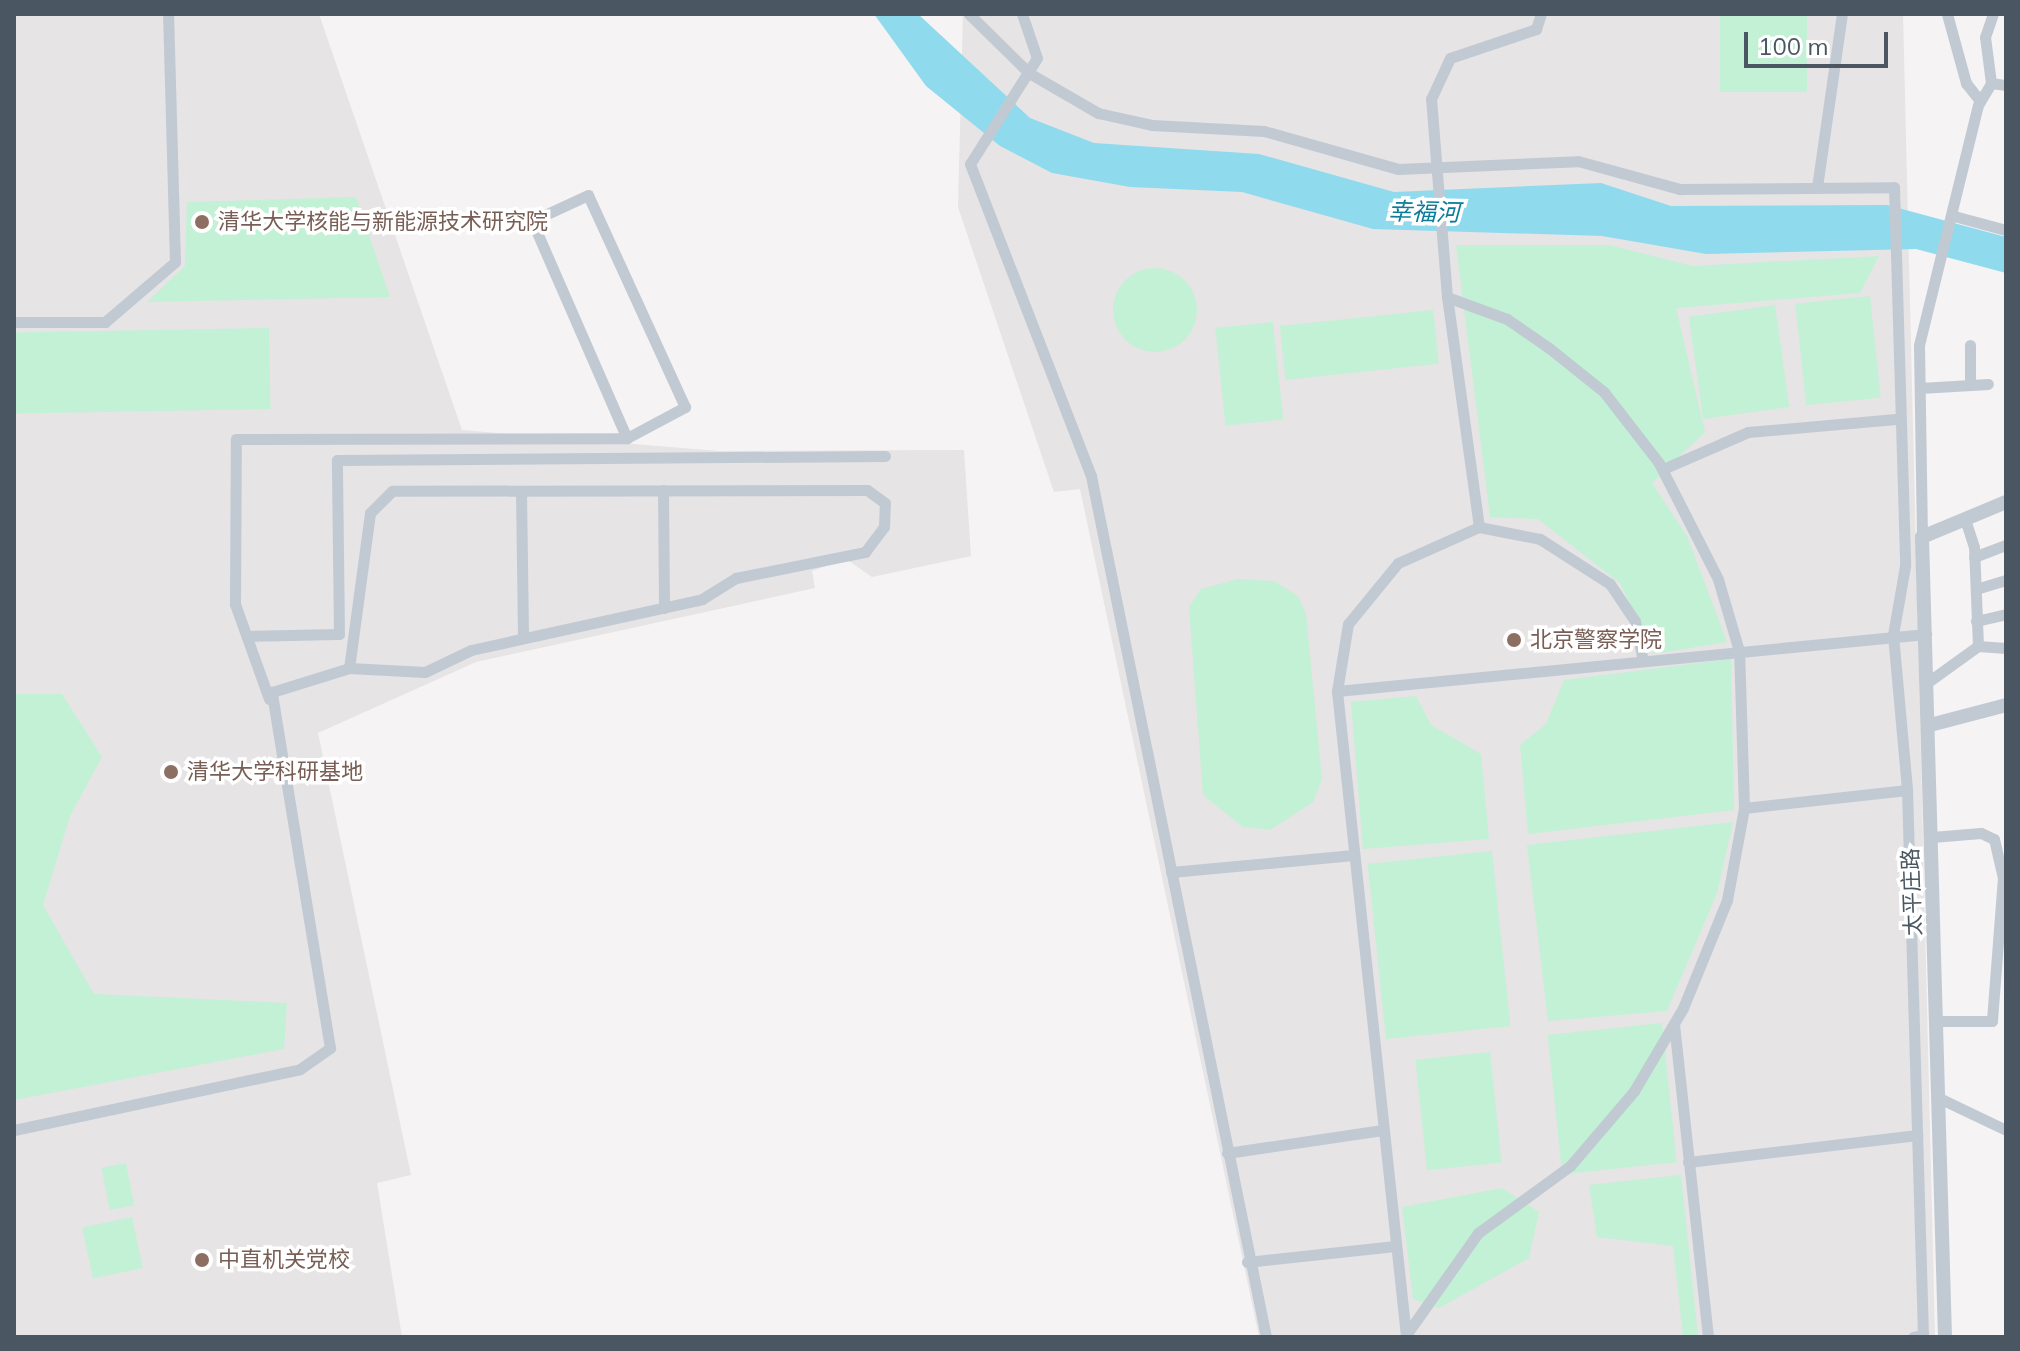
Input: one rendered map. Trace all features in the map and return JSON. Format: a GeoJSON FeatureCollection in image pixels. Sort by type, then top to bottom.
{"type":"FeatureCollection","features":[{"type":"Feature","properties":{"kind":"street"},"geometry":{"type":"LineString","coordinates":[[14,322],[105,322],[175,262],[168,14]]}},
{"type":"Feature","properties":{"kind":"street"},"geometry":{"type":"LineString","coordinates":[[969,14],[1025,78],[1098,113],[1152,125],[1264,131],[1398,169],[1578,161],[1680,189],[1817,187],[1883,182],[1894,187],[1898,207],[1898,419],[1905,566],[1893,635],[1907,790],[1923,1335],[1913,1337]]}},
{"type":"Feature","properties":{"kind":"street"},"geometry":{"type":"LineString","coordinates":[[1022,14],[1037,58],[970,164],[1091,476],[1247,1262],[1266,1337]]}},
{"type":"Feature","properties":{"kind":"street"},"geometry":{"type":"LineString","coordinates":[[1479,527],[1447,297],[1431,99],[1450,58],[1536,29],[1541,14]]}},
{"type":"Feature","properties":{"kind":"street"},"geometry":{"type":"LineString","coordinates":[[1817,187],[1842,14]]}},
{"type":"Feature","properties":{"kind":"street"},"geometry":{"type":"LineString","coordinates":[[1947,14],[1966,83],[1980,101]]}},
{"type":"Feature","properties":{"kind":"street"},"geometry":{"type":"LineString","coordinates":[[1993,14],[1985,37],[1991,83],[1980,101],[1944,262],[1919,345],[1922,537],[2006,502]]}},
{"type":"Feature","properties":{"kind":"street"},"geometry":{"type":"LineString","coordinates":[[1991,83],[2006,85]]}},
{"type":"Feature","properties":{"kind":"street"},"geometry":{"type":"LineString","coordinates":[[14,1130],[300,1069],[330,1048],[269,700],[235,604],[236,439],[627,438],[685,407],[588,195],[532,221],[627,438]]}},
{"type":"Feature","properties":{"kind":"street"},"geometry":{"type":"LineString","coordinates":[[1954,218],[2006,230]]}},
{"type":"Feature","properties":{"kind":"street"},"geometry":{"type":"LineString","coordinates":[[1406,1336],[1478,1233],[1570,1166],[1634,1091],[1674,1024],[1727,900],[1744,808],[1739,651],[1718,579],[1663,469],[1604,392],[1549,348],[1507,319],[1447,297]]}},
{"type":"Feature","properties":{"kind":"street"},"geometry":{"type":"LineString","coordinates":[[1970,345],[1970,385]]}},
{"type":"Feature","properties":{"kind":"street"},"geometry":{"type":"LineString","coordinates":[[1920,388],[1988,384]]}},
{"type":"Feature","properties":{"kind":"street"},"geometry":{"type":"LineString","coordinates":[[1663,469],[1748,432],[1898,419]]}},
{"type":"Feature","properties":{"kind":"street"},"geometry":{"type":"LineString","coordinates":[[247,636],[339,634],[337,460],[885,456]]}},
{"type":"Feature","properties":{"kind":"street"},"geometry":{"type":"LineString","coordinates":[[663,490],[664,608]]}},
{"type":"Feature","properties":{"kind":"street"},"geometry":{"type":"LineString","coordinates":[[269,700],[281,687],[349,668],[425,672],[471,650],[702,599],[736,578],[865,552],[888,513],[867,490],[392,491],[370,513],[349,668]]}},
{"type":"Feature","properties":{"kind":"street"},"geometry":{"type":"LineString","coordinates":[[521,491],[523,638]]}},
{"type":"Feature","properties":{"kind":"street"},"geometry":{"type":"LineString","coordinates":[[1965,519],[1974,557],[1978,646]]}},
{"type":"Feature","properties":{"kind":"street"},"geometry":{"type":"LineString","coordinates":[[1406,1336],[1337,691],[1348,624],[1380,579],[1421,549],[1479,527],[1540,539],[1610,584],[1635,621],[1643,661]]}},
{"type":"Feature","properties":{"kind":"street","name":"太平庄路"},"geometry":{"type":"LineString","coordinates":[[1922,537],[1930,725],[1945,1337]]}},
{"type":"Feature","properties":{"kind":"street"},"geometry":{"type":"LineString","coordinates":[[1974,557],[2006,545]]}},
{"type":"Feature","properties":{"kind":"street"},"geometry":{"type":"LineString","coordinates":[[1976,589],[2006,580]]}},
{"type":"Feature","properties":{"kind":"street"},"geometry":{"type":"LineString","coordinates":[[1976,621],[2006,614]]}},
{"type":"Feature","properties":{"kind":"street"},"geometry":{"type":"LineString","coordinates":[[1337,691],[1926,634]]}},
{"type":"Feature","properties":{"kind":"street"},"geometry":{"type":"LineString","coordinates":[[1928,682],[1978,646],[2006,648]]}},
{"type":"Feature","properties":{"kind":"street"},"geometry":{"type":"LineString","coordinates":[[1930,725],[2006,705]]}},
{"type":"Feature","properties":{"kind":"street"},"geometry":{"type":"LineString","coordinates":[[1744,808],[1907,790]]}},
{"type":"Feature","properties":{"kind":"street"},"geometry":{"type":"LineString","coordinates":[[1932,837],[2000,838],[2003,877],[2001,972],[1992,1021],[1938,1021]]}},
{"type":"Feature","properties":{"kind":"street"},"geometry":{"type":"LineString","coordinates":[[1171,872],[1353,855]]}},
{"type":"Feature","properties":{"kind":"street"},"geometry":{"type":"LineString","coordinates":[[1674,1024],[1708,1337]]}},
{"type":"Feature","properties":{"kind":"street"},"geometry":{"type":"LineString","coordinates":[[1939,1098],[2006,1130]]}},
{"type":"Feature","properties":{"kind":"street"},"geometry":{"type":"LineString","coordinates":[[1227,1153],[1382,1130]]}},
{"type":"Feature","properties":{"kind":"street"},"geometry":{"type":"LineString","coordinates":[[1688,1162],[1917,1135]]}},
{"type":"Feature","properties":{"kind":"street"},"geometry":{"type":"LineString","coordinates":[[1247,1262],[1395,1246]]}},
{"type":"Feature","properties":{"kind":"shaded area"},"geometry":{"type":"Polygon","coordinates":[[[14,14],[319,14],[462,430],[719,451],[964,450],[971,556],[872,577],[846,559],[812,571],[815,588],[476,662],[318,733],[411,1175],[377,1183],[402,1337],[14,1337],[14,14]]]}},
{"type":"Feature","properties":{"kind":"shaded area","name":"北京警察学院"},"geometry":{"type":"Polygon","coordinates":[[[963,14],[1903,14],[1935,1337],[1259,1337],[1080,489],[1054,492],[958,207],[963,14]]]}},
{"type":"Feature","properties":{"kind":"green space"},"geometry":{"type":"Polygon","coordinates":[[[1720,14],[1807,14],[1807,92],[1720,92],[1720,14]]]}},
{"type":"Feature","properties":{"kind":"green space"},"geometry":{"type":"Polygon","coordinates":[[[356,197],[390,297],[147,302],[185,266],[187,202],[356,197]]]}},
{"type":"Feature","properties":{"kind":"green space"},"geometry":{"type":"Polygon","coordinates":[[[1456,245],[1609,245],[1693,266],[1879,256],[1860,293],[1676,308],[1705,432],[1652,483],[1687,536],[1727,642],[1654,654],[1620,583],[1538,519],[1490,517],[1456,245]]]}},
{"type":"Feature","properties":{"kind":"green space"},"geometry":{"type":"Polygon","coordinates":[[[1155,268],[1171,271],[1185,280],[1194,294],[1197,310],[1194,326],[1185,340],[1171,349],[1155,352],[1139,349],[1125,340],[1116,326],[1113,310],[1116,294],[1125,280],[1139,271],[1155,268]]]}},
{"type":"Feature","properties":{"kind":"green space"},"geometry":{"type":"Polygon","coordinates":[[[1870,296],[1881,397],[1806,405],[1795,304],[1870,296]]]}},
{"type":"Feature","properties":{"kind":"green space"},"geometry":{"type":"Polygon","coordinates":[[[1775,305],[1789,407],[1703,419],[1689,317],[1775,305]]]}},
{"type":"Feature","properties":{"kind":"green space"},"geometry":{"type":"Polygon","coordinates":[[[1433,310],[1439,364],[1285,380],[1280,326],[1433,310]]]}},
{"type":"Feature","properties":{"kind":"green space"},"geometry":{"type":"Polygon","coordinates":[[[1273,322],[1283,419],[1226,426],[1215,328],[1273,322]]]}},
{"type":"Feature","properties":{"kind":"green space"},"geometry":{"type":"Polygon","coordinates":[[[269,328],[270,409],[15,413],[14,332],[269,328]]]}},
{"type":"Feature","properties":{"kind":"green space"},"geometry":{"type":"Polygon","coordinates":[[[1238,579],[1274,581],[1298,596],[1306,614],[1322,779],[1313,802],[1270,830],[1243,827],[1203,795],[1189,607],[1201,589],[1238,579]]]}},
{"type":"Feature","properties":{"kind":"green space"},"geometry":{"type":"Polygon","coordinates":[[[1731,659],[1734,810],[1528,834],[1520,745],[1546,724],[1564,680],[1731,659]]]}},
{"type":"Feature","properties":{"kind":"green space"},"geometry":{"type":"Polygon","coordinates":[[[14,694],[62,694],[102,757],[70,816],[43,905],[94,994],[287,1003],[284,1049],[14,1100],[14,694]]]}},
{"type":"Feature","properties":{"kind":"green space"},"geometry":{"type":"Polygon","coordinates":[[[1416,696],[1431,725],[1481,754],[1489,839],[1363,849],[1351,702],[1416,696]]]}},
{"type":"Feature","properties":{"kind":"green space"},"geometry":{"type":"Polygon","coordinates":[[[1733,822],[1717,893],[1667,1011],[1548,1021],[1527,845],[1733,822]]]}},
{"type":"Feature","properties":{"kind":"green space"},"geometry":{"type":"Polygon","coordinates":[[[1492,851],[1510,1026],[1386,1039],[1368,864],[1492,851]]]}},
{"type":"Feature","properties":{"kind":"green space"},"geometry":{"type":"Polygon","coordinates":[[[1662,1023],[1677,1162],[1562,1174],[1548,1035],[1662,1023]]]}},
{"type":"Feature","properties":{"kind":"green space"},"geometry":{"type":"Polygon","coordinates":[[[1490,1052],[1502,1162],[1427,1170],[1415,1060],[1490,1052]]]}},
{"type":"Feature","properties":{"kind":"green space"},"geometry":{"type":"Polygon","coordinates":[[[126,1163],[134,1205],[110,1210],[101,1168],[126,1163]]]}},
{"type":"Feature","properties":{"kind":"green space"},"geometry":{"type":"Polygon","coordinates":[[[1681,1175],[1698,1337],[1683,1337],[1673,1246],[1597,1237],[1589,1185],[1681,1175]]]}},
{"type":"Feature","properties":{"kind":"green space"},"geometry":{"type":"Polygon","coordinates":[[[1502,1188],[1539,1212],[1529,1258],[1439,1308],[1413,1299],[1402,1207],[1502,1188]]]}},
{"type":"Feature","properties":{"kind":"green space"},"geometry":{"type":"Polygon","coordinates":[[[132,1217],[143,1268],[93,1278],[82,1228],[132,1217]]]}},
{"type":"Feature","properties":{"kind":"water","name":"幸福河"},"geometry":{"type":"Polygon","coordinates":[[[874,14],[918,14],[1030,118],[1094,143],[1259,154],[1394,192],[1601,183],[1671,206],[1887,205],[2006,237],[2006,273],[1916,249],[1706,254],[1602,236],[1373,229],[1242,192],[1130,187],[1052,173],[1000,146],[926,86],[874,14]]]}},
{"type":"Feature","properties":{"kind":"place","name":"清华大学核能与新能源技术研究院"},"geometry":{"type":"Point","coordinates":[202,222]}},
{"type":"Feature","properties":{"kind":"place","name":"北京警察学院"},"geometry":{"type":"Point","coordinates":[1514,640]}},
{"type":"Feature","properties":{"kind":"place","name":"清华大学科研基地"},"geometry":{"type":"Point","coordinates":[171,772]}},
{"type":"Feature","properties":{"kind":"place","name":"中直机关党校"},"geometry":{"type":"Point","coordinates":[202,1260]}}]}
